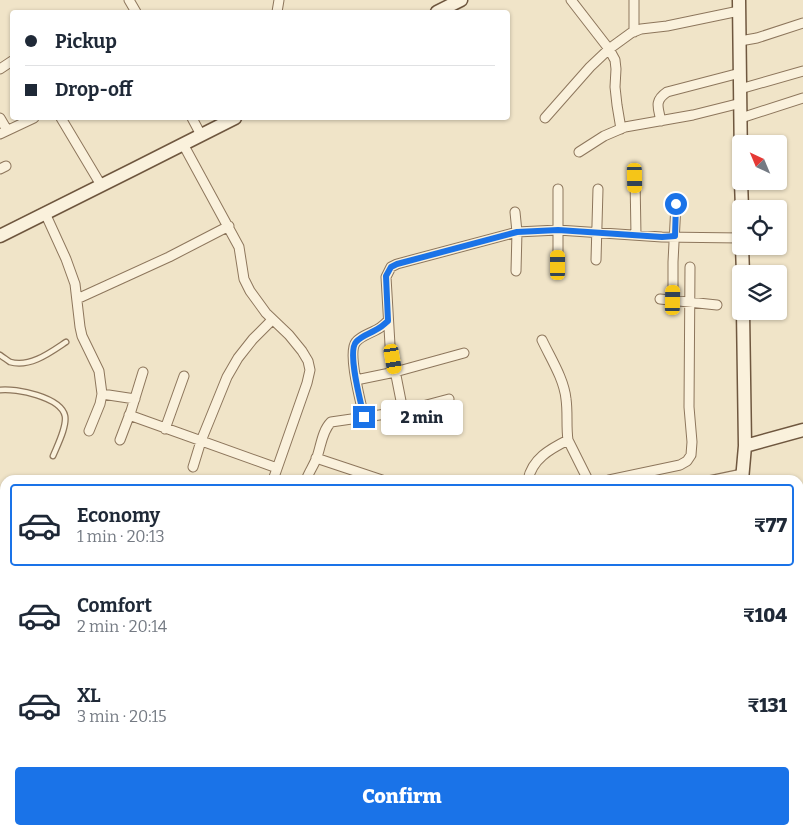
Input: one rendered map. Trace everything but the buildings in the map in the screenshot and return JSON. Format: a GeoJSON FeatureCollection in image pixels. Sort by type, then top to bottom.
{"type":"FeatureCollection","features":[{"type":"Feature","properties":{"kind":"main road"},"geometry":{"type":"LineString","coordinates":[[441,10],[461,0]]}},
{"type":"Feature","properties":{"kind":"main road"},"geometry":{"type":"LineString","coordinates":[[739,6],[741,135]]}},
{"type":"Feature","properties":{"kind":"main road"},"geometry":{"type":"LineString","coordinates":[[0,236],[230,120]]}},
{"type":"Feature","properties":{"kind":"main road"},"geometry":{"type":"LineString","coordinates":[[743,320],[745,446],[743,475]]}},
{"type":"Feature","properties":{"kind":"main road"},"geometry":{"type":"LineString","coordinates":[[745,446],[803,430]]}},
{"type":"Feature","properties":{"kind":"street"},"geometry":{"type":"LineString","coordinates":[[571,0],[609,49],[615,60],[615,87],[622,129]]}},
{"type":"Feature","properties":{"kind":"street"},"geometry":{"type":"LineString","coordinates":[[634,0],[634,32]]}},
{"type":"Feature","properties":{"kind":"street"},"geometry":{"type":"LineString","coordinates":[[545,118],[583,74],[609,49],[634,32],[641,29],[667,26],[739,6]]}},
{"type":"Feature","properties":{"kind":"street"},"geometry":{"type":"LineString","coordinates":[[740,41],[757,38],[803,23]]}},
{"type":"Feature","properties":{"kind":"street"},"geometry":{"type":"LineString","coordinates":[[740,89],[803,71]]}},
{"type":"Feature","properties":{"kind":"street"},"geometry":{"type":"LineString","coordinates":[[661,121],[657,103],[661,96],[667,92],[740,73]]}},
{"type":"Feature","properties":{"kind":"street"},"geometry":{"type":"LineString","coordinates":[[741,118],[803,98]]}},
{"type":"Feature","properties":{"kind":"street"},"geometry":{"type":"LineString","coordinates":[[579,152],[604,136],[622,129],[693,115],[740,103]]}},
{"type":"Feature","properties":{"kind":"street"},"geometry":{"type":"LineString","coordinates":[[0,118],[4,132],[30,120]]}},
{"type":"Feature","properties":{"kind":"street"},"geometry":{"type":"LineString","coordinates":[[62,120],[101,186]]}},
{"type":"Feature","properties":{"kind":"street"},"geometry":{"type":"LineString","coordinates":[[193,120],[201,135]]}},
{"type":"Feature","properties":{"kind":"street"},"geometry":{"type":"LineString","coordinates":[[183,144],[239,247],[244,279],[266,314],[289,335],[308,361],[310,370],[308,383],[275,475]]}},
{"type":"Feature","properties":{"kind":"street"},"geometry":{"type":"LineString","coordinates":[[635,178],[636,236]]}},
{"type":"Feature","properties":{"kind":"street"},"geometry":{"type":"LineString","coordinates":[[558,189],[558,265]]}},
{"type":"Feature","properties":{"kind":"street"},"geometry":{"type":"LineString","coordinates":[[596,260],[598,189]]}},
{"type":"Feature","properties":{"kind":"street"},"geometry":{"type":"LineString","coordinates":[[673,300],[676,204]]}},
{"type":"Feature","properties":{"kind":"street"},"geometry":{"type":"LineString","coordinates":[[515,212],[517,232],[516,271]]}},
{"type":"Feature","properties":{"kind":"street"},"geometry":{"type":"LineString","coordinates":[[45,213],[66,258],[75,284],[82,336],[99,371],[102,394],[89,431]]}},
{"type":"Feature","properties":{"kind":"street"},"geometry":{"type":"LineString","coordinates":[[77,299],[169,257],[229,226]]}},
{"type":"Feature","properties":{"kind":"street"},"geometry":{"type":"LineString","coordinates":[[403,411],[390,345],[388,321],[386,276],[391,267],[517,232],[558,230],[636,236],[732,238]]}},
{"type":"Feature","properties":{"kind":"street"},"geometry":{"type":"LineString","coordinates":[[633,475],[680,465],[687,461],[691,455],[692,442],[689,407],[690,267]]}},
{"type":"Feature","properties":{"kind":"street"},"geometry":{"type":"LineString","coordinates":[[660,299],[717,305]]}},
{"type":"Feature","properties":{"kind":"street"},"geometry":{"type":"LineString","coordinates":[[193,467],[201,441],[227,377],[238,358],[253,339],[272,320]]}},
{"type":"Feature","properties":{"kind":"street"},"geometry":{"type":"LineString","coordinates":[[364,417],[352,349],[354,344],[364,335],[379,328],[388,321]]}},
{"type":"Feature","properties":{"kind":"street"},"geometry":{"type":"LineString","coordinates":[[542,340],[560,376],[566,398],[566,432],[568,440],[586,475]]}},
{"type":"Feature","properties":{"kind":"street"},"geometry":{"type":"LineString","coordinates":[[356,380],[395,372],[464,353]]}},
{"type":"Feature","properties":{"kind":"street"},"geometry":{"type":"LineString","coordinates":[[120,440],[143,372]]}},
{"type":"Feature","properties":{"kind":"street"},"geometry":{"type":"LineString","coordinates":[[165,428],[184,376]]}},
{"type":"Feature","properties":{"kind":"street"},"geometry":{"type":"LineString","coordinates":[[102,394],[135,398]]}},
{"type":"Feature","properties":{"kind":"street"},"geometry":{"type":"LineString","coordinates":[[308,475],[329,424],[403,411],[449,399]]}},
{"type":"Feature","properties":{"kind":"street"},"geometry":{"type":"LineString","coordinates":[[130,415],[277,468]]}},
{"type":"Feature","properties":{"kind":"street"},"geometry":{"type":"LineString","coordinates":[[530,475],[538,458],[568,440]]}},
{"type":"Feature","properties":{"kind":"street"},"geometry":{"type":"LineString","coordinates":[[316,458],[366,475]]}},
{"type":"Feature","properties":{"kind":"lane"},"geometry":{"type":"LineString","coordinates":[[0,355],[10,362],[21,363],[37,359],[66,342]]}},
{"type":"Feature","properties":{"kind":"lane"},"geometry":{"type":"LineString","coordinates":[[0,390],[9,389],[42,397],[60,407],[65,418],[63,430],[53,456]]}},
{"type":"Feature","properties":{"kind":"route"},"geometry":{"type":"LineString","coordinates":[[364,417],[352,349],[357,340],[388,321],[386,276],[391,267],[517,232],[558,230],[662,237],[675,236],[676,204]]}}]}
